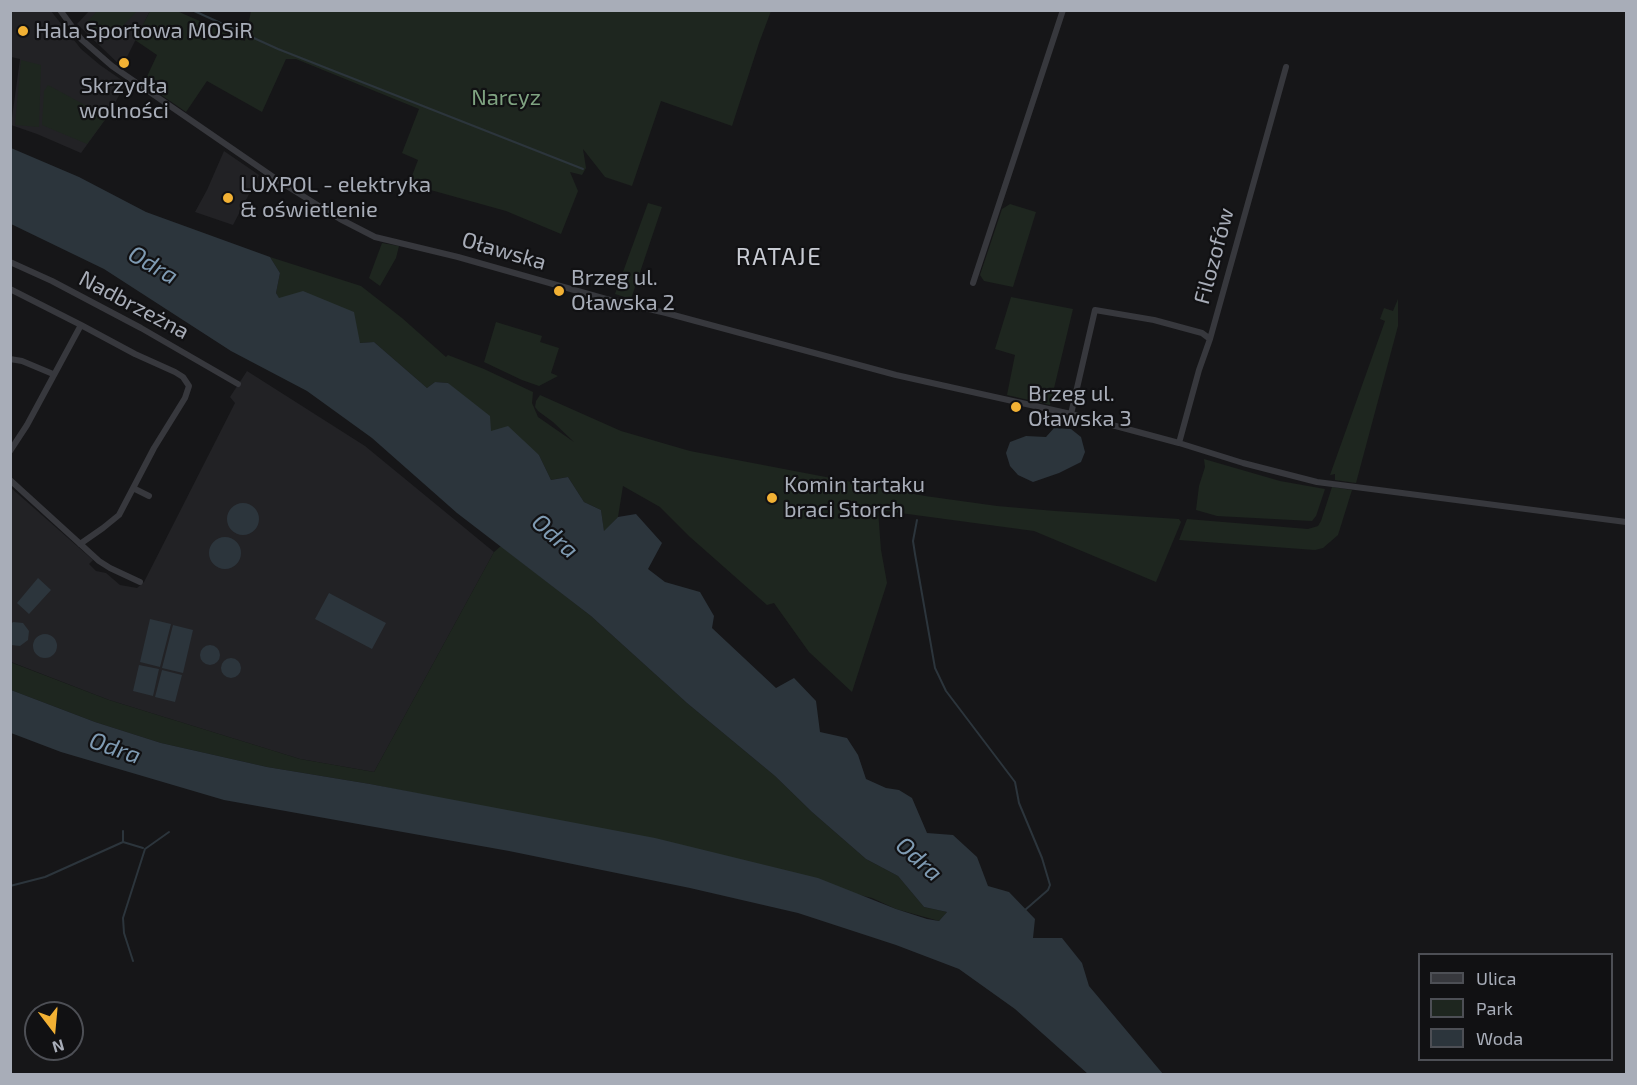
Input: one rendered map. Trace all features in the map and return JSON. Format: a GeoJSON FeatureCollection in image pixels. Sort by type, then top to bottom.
{"type":"FeatureCollection","features":[{"type":"Feature","properties":{"kind":"street","name":"Oławska"},"geometry":{"type":"LineString","coordinates":[[60,10],[81,39],[112,66],[266,172],[340,219],[375,237],[458,257],[606,299],[896,375],[1071,414],[1179,443],[1242,464],[1317,482],[1626,522]]}},
{"type":"Feature","properties":{"kind":"street"},"geometry":{"type":"LineString","coordinates":[[973,283],[1063,10]]}},
{"type":"Feature","properties":{"kind":"street","name":"Filozofów"},"geometry":{"type":"LineString","coordinates":[[1071,414],[1095,310],[1154,320],[1202,333],[1210,339],[1286,68]]}},
{"type":"Feature","properties":{"kind":"street","name":"Nadbrzeżna"},"geometry":{"type":"LineString","coordinates":[[10,262],[52,281],[141,328],[238,384]]}},
{"type":"Feature","properties":{"kind":"street"},"geometry":{"type":"LineString","coordinates":[[10,289],[135,354],[183,376],[189,386],[185,398],[154,448],[119,515],[80,543]]}},
{"type":"Feature","properties":{"kind":"street"},"geometry":{"type":"LineString","coordinates":[[10,451],[27,425],[81,325]]}},
{"type":"Feature","properties":{"kind":"street"},"geometry":{"type":"LineString","coordinates":[[1179,443],[1210,339]]}},
{"type":"Feature","properties":{"kind":"street"},"geometry":{"type":"LineString","coordinates":[[10,359],[30,364],[53,374]]}},
{"type":"Feature","properties":{"kind":"street"},"geometry":{"type":"LineString","coordinates":[[10,480],[103,564],[140,582]]}},
{"type":"Feature","properties":{"kind":"street"},"geometry":{"type":"LineString","coordinates":[[133,489],[149,496]]}},
{"type":"Feature","properties":{"kind":"shaded area"},"geometry":{"type":"Polygon","coordinates":[[[10,11],[51,11],[81,49],[126,83],[107,117],[81,153],[11,125],[20,59],[11,57],[10,11]]]}},
{"type":"Feature","properties":{"kind":"shaded area"},"geometry":{"type":"Polygon","coordinates":[[[89,11],[150,11],[122,67],[77,24],[89,11]]]}},
{"type":"Feature","properties":{"kind":"shaded area"},"geometry":{"type":"Polygon","coordinates":[[[224,151],[259,175],[233,225],[195,212],[224,151]]]}},
{"type":"Feature","properties":{"kind":"shaded area"},"geometry":{"type":"Polygon","coordinates":[[[247,371],[365,446],[494,552],[374,772],[300,759],[109,700],[11,662],[10,487],[93,560],[89,564],[96,571],[106,573],[120,585],[137,588],[144,582],[235,403],[230,397],[247,371]]]}},
{"type":"Feature","properties":{"kind":"green space"},"geometry":{"type":"Polygon","coordinates":[[[97,11],[137,11],[108,41],[87,22],[97,11]]]}},
{"type":"Feature","properties":{"kind":"green space","name":"Narcyz"},"geometry":{"type":"Polygon","coordinates":[[[150,11],[177,11],[245,41],[251,11],[771,11],[732,126],[661,101],[632,186],[605,177],[583,149],[586,168],[582,175],[570,172],[578,191],[561,234],[506,211],[409,184],[418,160],[402,153],[419,109],[296,59],[286,59],[262,112],[207,81],[186,112],[144,83],[157,55],[135,40],[150,11]]]}},
{"type":"Feature","properties":{"kind":"green space"},"geometry":{"type":"Polygon","coordinates":[[[21,60],[41,65],[39,127],[15,125],[21,60]]]}},
{"type":"Feature","properties":{"kind":"green space"},"geometry":{"type":"Polygon","coordinates":[[[48,85],[107,117],[87,144],[42,125],[44,91],[48,85]]]}},
{"type":"Feature","properties":{"kind":"green space"},"geometry":{"type":"Polygon","coordinates":[[[648,203],[662,207],[631,299],[615,294],[648,203]]]}},
{"type":"Feature","properties":{"kind":"green space"},"geometry":{"type":"Polygon","coordinates":[[[1010,204],[1036,212],[1013,287],[984,281],[980,275],[1002,209],[1010,204]]]}},
{"type":"Feature","properties":{"kind":"green space"},"geometry":{"type":"Polygon","coordinates":[[[382,243],[399,246],[396,258],[380,286],[369,278],[382,243]]]}},
{"type":"Feature","properties":{"kind":"green space"},"geometry":{"type":"Polygon","coordinates":[[[270,257],[361,286],[446,357],[448,355],[484,369],[533,392],[532,403],[538,417],[574,442],[535,407],[540,395],[621,431],[690,451],[925,496],[997,506],[1179,519],[1181,522],[1156,582],[1034,531],[878,510],[881,550],[887,583],[852,692],[809,652],[774,603],[767,605],[690,537],[660,507],[623,486],[618,517],[604,532],[601,510],[584,502],[568,477],[551,480],[539,455],[490,431],[448,383],[435,382],[427,388],[374,342],[360,343],[279,299],[276,293],[280,273],[270,257]]]}},
{"type":"Feature","properties":{"kind":"green space"},"geometry":{"type":"Polygon","coordinates":[[[1011,297],[1073,309],[1050,405],[1007,395],[1015,355],[995,349],[1011,297]]]}},
{"type":"Feature","properties":{"kind":"green space"},"geometry":{"type":"Polygon","coordinates":[[[1398,299],[1398,326],[1356,483],[1335,480],[1335,474],[1330,475],[1385,321],[1380,319],[1384,308],[1393,311],[1398,299]]]}},
{"type":"Feature","properties":{"kind":"green space"},"geometry":{"type":"Polygon","coordinates":[[[496,322],[542,336],[540,342],[559,348],[551,373],[558,376],[539,386],[484,362],[496,322]]]}},
{"type":"Feature","properties":{"kind":"green space"},"geometry":{"type":"Polygon","coordinates":[[[1204,459],[1280,481],[1325,489],[1316,516],[1312,521],[1217,516],[1196,510],[1199,486],[1205,467],[1204,459]]]}},
{"type":"Feature","properties":{"kind":"green space"},"geometry":{"type":"Polygon","coordinates":[[[1332,487],[1352,490],[1338,535],[1323,548],[1315,550],[1179,540],[1187,519],[1308,529],[1318,526],[1332,487]]]}},
{"type":"Feature","properties":{"kind":"green space"},"geometry":{"type":"Polygon","coordinates":[[[501,546],[591,616],[687,703],[775,776],[866,859],[898,876],[924,907],[947,912],[939,921],[896,909],[872,898],[498,810],[370,784],[267,767],[161,743],[95,722],[11,690],[10,662],[109,700],[300,759],[374,772],[494,552],[501,546]]]}},
{"type":"Feature","properties":{"kind":"water","name":"Odra"},"geometry":{"type":"Polygon","coordinates":[[[11,148],[79,177],[146,212],[270,257],[280,273],[276,293],[279,298],[303,291],[354,312],[360,343],[374,342],[427,388],[435,382],[448,383],[490,416],[491,431],[508,426],[539,455],[551,480],[568,477],[584,502],[601,510],[604,531],[618,517],[636,514],[662,543],[648,569],[665,582],[700,592],[714,616],[712,628],[776,688],[794,678],[816,701],[820,732],[847,738],[858,755],[866,779],[886,788],[899,790],[912,798],[927,833],[953,835],[977,857],[988,886],[1009,892],[1035,919],[1033,938],[1062,938],[1082,963],[1089,986],[1163,1074],[1088,1074],[1015,1009],[959,969],[896,945],[798,913],[509,851],[224,800],[61,752],[11,733],[11,690],[95,722],[161,743],[267,767],[370,784],[655,838],[818,878],[927,919],[939,921],[947,912],[924,907],[898,876],[866,859],[775,776],[687,703],[591,616],[457,513],[372,438],[307,391],[231,351],[104,269],[11,224],[11,148]]]}},
{"type":"Feature","properties":{"kind":"water"},"geometry":{"type":"Polygon","coordinates":[[[1054,428],[1071,429],[1081,437],[1085,452],[1081,462],[1033,482],[1018,475],[1010,466],[1006,453],[1010,442],[1026,436],[1046,437],[1054,428]]]}},
{"type":"Feature","properties":{"kind":"water"},"geometry":{"type":"Polygon","coordinates":[[[243,503],[255,507],[259,519],[255,531],[243,535],[231,531],[227,519],[231,507],[243,503]]]}},
{"type":"Feature","properties":{"kind":"water"},"geometry":{"type":"Polygon","coordinates":[[[225,537],[237,541],[241,553],[237,565],[225,569],[213,565],[209,553],[213,541],[225,537]]]}},
{"type":"Feature","properties":{"kind":"water"},"geometry":{"type":"Polygon","coordinates":[[[38,578],[51,590],[29,614],[17,603],[38,578]]]}},
{"type":"Feature","properties":{"kind":"water"},"geometry":{"type":"Polygon","coordinates":[[[329,593],[386,623],[372,649],[315,619],[329,593]]]}},
{"type":"Feature","properties":{"kind":"water"},"geometry":{"type":"Polygon","coordinates":[[[150,619],[171,624],[160,667],[140,662],[150,619]]]}},
{"type":"Feature","properties":{"kind":"water"},"geometry":{"type":"Polygon","coordinates":[[[13,622],[23,623],[29,631],[28,640],[20,646],[11,645],[11,624],[13,622]]]}},
{"type":"Feature","properties":{"kind":"water"},"geometry":{"type":"Polygon","coordinates":[[[173,625],[193,630],[183,673],[162,668],[173,625]]]}},
{"type":"Feature","properties":{"kind":"water"},"geometry":{"type":"Polygon","coordinates":[[[45,634],[54,637],[57,646],[54,655],[45,658],[36,655],[33,646],[36,637],[45,634]]]}},
{"type":"Feature","properties":{"kind":"water"},"geometry":{"type":"Polygon","coordinates":[[[210,645],[217,648],[220,655],[217,662],[210,665],[203,662],[200,655],[203,648],[210,645]]]}},
{"type":"Feature","properties":{"kind":"water"},"geometry":{"type":"Polygon","coordinates":[[[231,658],[238,661],[241,668],[238,675],[231,678],[224,675],[221,668],[224,661],[231,658]]]}},
{"type":"Feature","properties":{"kind":"water"},"geometry":{"type":"Polygon","coordinates":[[[139,665],[159,669],[153,696],[133,691],[139,665]]]}},
{"type":"Feature","properties":{"kind":"water"},"geometry":{"type":"Polygon","coordinates":[[[162,670],[182,675],[175,702],[155,697],[162,670]]]}},
{"type":"Feature","properties":{"kind":"waterway"},"geometry":{"type":"LineString","coordinates":[[192,10],[278,49],[583,169]]}},
{"type":"Feature","properties":{"kind":"waterway"},"geometry":{"type":"LineString","coordinates":[[917,520],[913,541],[935,668],[946,691],[1015,782],[1019,803],[1042,858],[1050,885],[1048,890],[1025,910]]}},
{"type":"Feature","properties":{"kind":"waterway"},"geometry":{"type":"LineString","coordinates":[[10,886],[45,877],[123,842],[123,831]]}},
{"type":"Feature","properties":{"kind":"waterway"},"geometry":{"type":"LineString","coordinates":[[133,961],[124,933],[123,918],[145,849],[169,832]]}},
{"type":"Feature","properties":{"kind":"waterway"},"geometry":{"type":"LineString","coordinates":[[123,842],[143,848]]}},
{"type":"Feature","properties":{"kind":"place","name":"Hala Sportowa MOSiR"},"geometry":{"type":"Point","coordinates":[23,31]}},
{"type":"Feature","properties":{"kind":"place","name":"Skrzydła wolności"},"geometry":{"type":"Point","coordinates":[124,63]}},
{"type":"Feature","properties":{"kind":"place","name":"LUXPOL - elektryka & oświetlenie"},"geometry":{"type":"Point","coordinates":[228,198]}},
{"type":"Feature","properties":{"kind":"place","name":"Brzeg ul. Oławska 2"},"geometry":{"type":"Point","coordinates":[559,291]}},
{"type":"Feature","properties":{"kind":"place","name":"Brzeg ul. Oławska 3"},"geometry":{"type":"Point","coordinates":[1016,407]}},
{"type":"Feature","properties":{"kind":"place","name":"Komin tartaku braci Storch"},"geometry":{"type":"Point","coordinates":[772,498]}},
{"type":"Feature","properties":{"kind":"district","name":"RATAJE"},"geometry":{"type":"Point","coordinates":[779,257]}}]}
